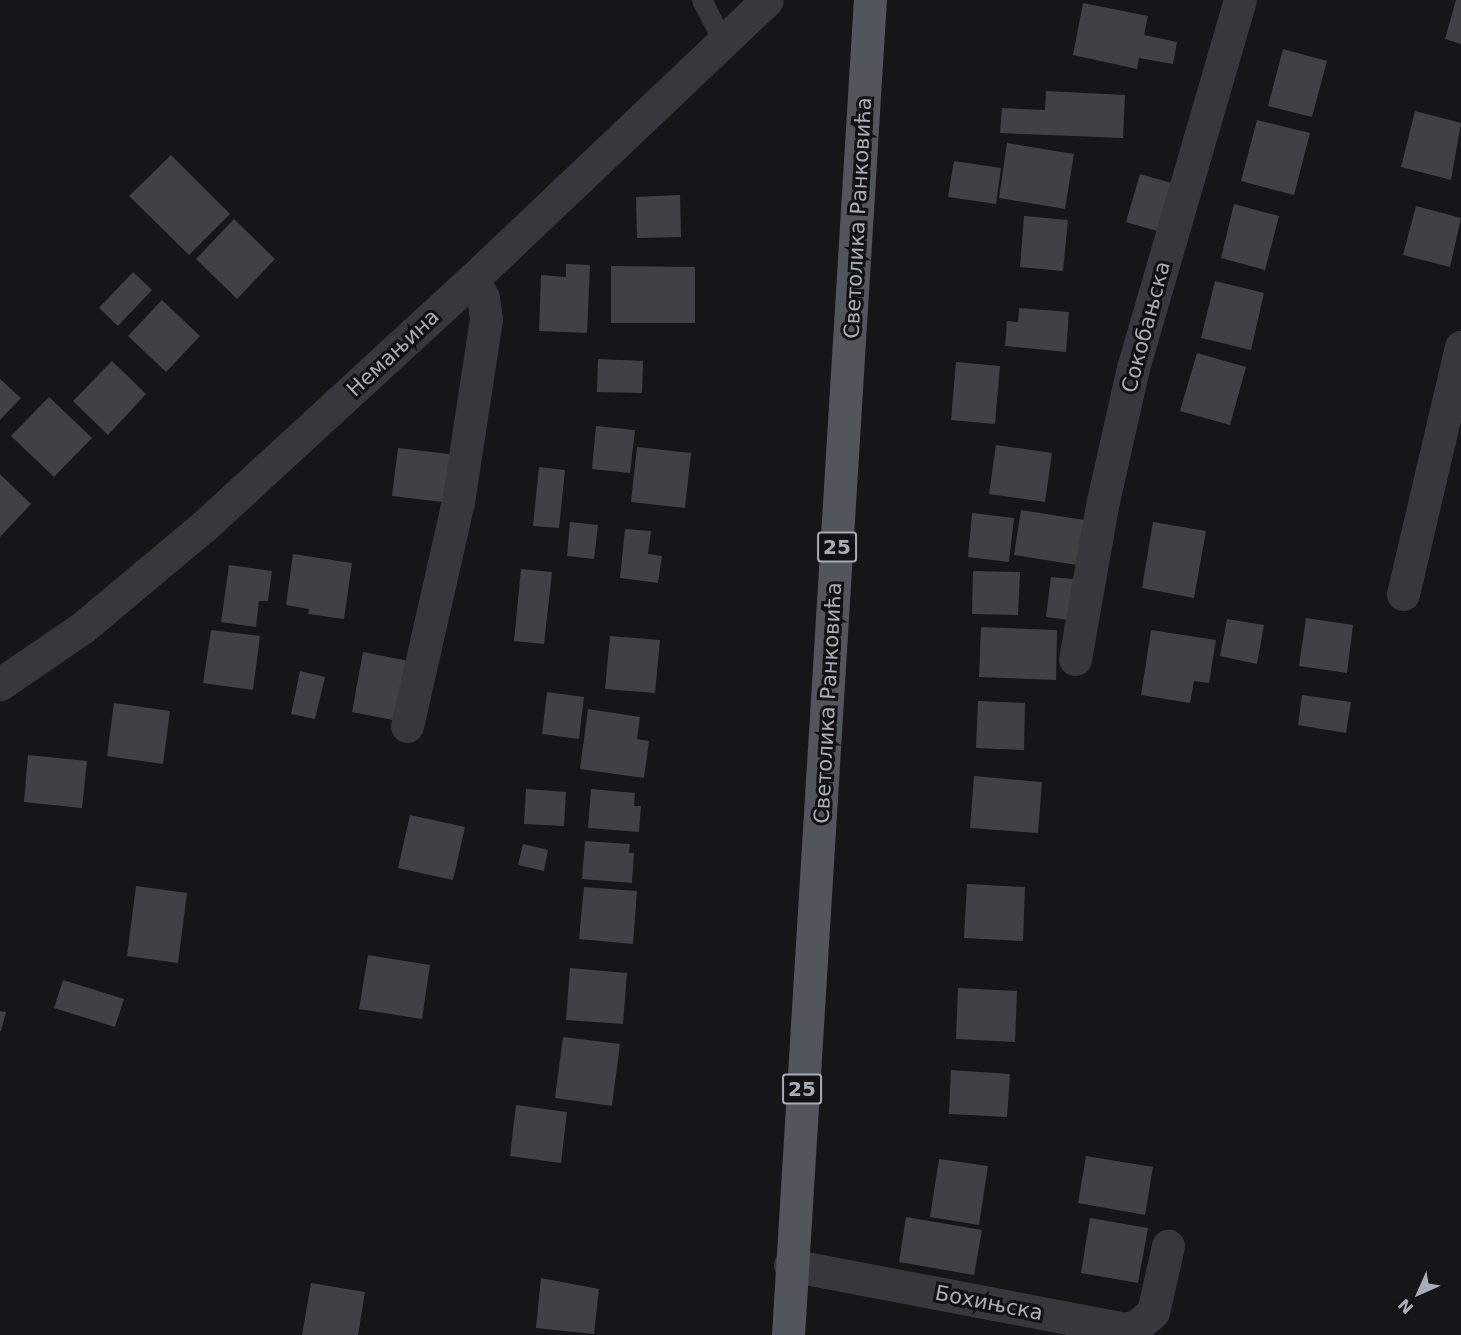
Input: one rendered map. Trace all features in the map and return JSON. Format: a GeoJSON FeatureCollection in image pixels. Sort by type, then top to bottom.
{"type":"FeatureCollection","features":[{"type":"Feature","properties":{"kind":"main road","name":"Светолика Ранковића"},"geometry":{"type":"LineString","coordinates":[[788,1335],[790,1264],[858,251],[870,0]]}},
{"type":"Feature","properties":{"kind":"street","name":"Немањина"},"geometry":{"type":"LineString","coordinates":[[0,684],[82,628],[203,527],[473,279],[767,0]]}},
{"type":"Feature","properties":{"kind":"street","name":"Сокобањска"},"geometry":{"type":"LineString","coordinates":[[1075,659],[1133,368],[1240,0]]}},
{"type":"Feature","properties":{"kind":"street"},"geometry":{"type":"LineString","coordinates":[[407,726],[458,502],[486,319],[483,298],[473,279]]}},
{"type":"Feature","properties":{"kind":"street"},"geometry":{"type":"LineString","coordinates":[[1403,594],[1461,347]]}},
{"type":"Feature","properties":{"kind":"street","name":"Бохињска"},"geometry":{"type":"LineString","coordinates":[[790,1264],[1124,1329],[1137,1326],[1153,1312],[1168,1246]]}},
{"type":"Feature","properties":{"kind":"lane"},"geometry":{"type":"LineString","coordinates":[[702,0],[723,42]]}},
{"type":"Feature","properties":{"kind":"building"},"geometry":{"type":"Polygon","coordinates":[[[1456,0],[1461,0],[1461,44],[1445,39],[1456,0]]]}},
{"type":"Feature","properties":{"kind":"building"},"geometry":{"type":"Polygon","coordinates":[[[1083,3],[1148,16],[1144,35],[1177,42],[1173,64],[1139,58],[1137,69],[1073,55],[1083,3]]]}},
{"type":"Feature","properties":{"kind":"building"},"geometry":{"type":"Polygon","coordinates":[[[1283,49],[1327,61],[1312,117],[1268,106],[1283,49]]]}},
{"type":"Feature","properties":{"kind":"building"},"geometry":{"type":"Polygon","coordinates":[[[1046,91],[1125,95],[1123,138],[1000,133],[1002,108],[1045,110],[1046,91]]]}},
{"type":"Feature","properties":{"kind":"building"},"geometry":{"type":"Polygon","coordinates":[[[1415,111],[1461,123],[1451,180],[1401,167],[1415,111]]]}},
{"type":"Feature","properties":{"kind":"building"},"geometry":{"type":"Polygon","coordinates":[[[1257,120],[1310,133],[1294,195],[1241,181],[1257,120]]]}},
{"type":"Feature","properties":{"kind":"building"},"geometry":{"type":"Polygon","coordinates":[[[1007,143],[1074,154],[1065,209],[999,198],[1007,143]]]}},
{"type":"Feature","properties":{"kind":"building"},"geometry":{"type":"Polygon","coordinates":[[[171,155],[230,214],[189,255],[129,196],[171,155]]]}},
{"type":"Feature","properties":{"kind":"building"},"geometry":{"type":"Polygon","coordinates":[[[954,161],[1001,168],[996,204],[948,197],[954,161]]]}},
{"type":"Feature","properties":{"kind":"building"},"geometry":{"type":"Polygon","coordinates":[[[1140,174],[1182,186],[1167,234],[1126,222],[1140,174]]]}},
{"type":"Feature","properties":{"kind":"building"},"geometry":{"type":"Polygon","coordinates":[[[680,195],[681,237],[637,238],[636,197],[680,195]]]}},
{"type":"Feature","properties":{"kind":"building"},"geometry":{"type":"Polygon","coordinates":[[[1234,204],[1279,216],[1265,270],[1221,258],[1234,204]]]}},
{"type":"Feature","properties":{"kind":"building"},"geometry":{"type":"Polygon","coordinates":[[[1416,206],[1461,218],[1450,267],[1403,255],[1416,206]]]}},
{"type":"Feature","properties":{"kind":"building"},"geometry":{"type":"Polygon","coordinates":[[[1024,216],[1068,220],[1063,271],[1020,267],[1024,216]]]}},
{"type":"Feature","properties":{"kind":"building"},"geometry":{"type":"Polygon","coordinates":[[[234,219],[275,259],[237,299],[196,259],[234,219]]]}},
{"type":"Feature","properties":{"kind":"building"},"geometry":{"type":"Polygon","coordinates":[[[566,264],[590,265],[587,333],[539,331],[541,275],[566,277],[566,264]]]}},
{"type":"Feature","properties":{"kind":"building"},"geometry":{"type":"Polygon","coordinates":[[[611,266],[695,267],[695,323],[611,323],[611,266]]]}},
{"type":"Feature","properties":{"kind":"building"},"geometry":{"type":"Polygon","coordinates":[[[133,272],[152,290],[118,326],[99,308],[133,272]]]}},
{"type":"Feature","properties":{"kind":"building"},"geometry":{"type":"Polygon","coordinates":[[[1215,281],[1264,293],[1251,350],[1201,338],[1215,281]]]}},
{"type":"Feature","properties":{"kind":"building"},"geometry":{"type":"Polygon","coordinates":[[[162,300],[200,336],[166,372],[128,336],[162,300]]]}},
{"type":"Feature","properties":{"kind":"building"},"geometry":{"type":"Polygon","coordinates":[[[1019,308],[1069,312],[1066,352],[1005,346],[1007,321],[1018,322],[1019,308]]]}},
{"type":"Feature","properties":{"kind":"building"},"geometry":{"type":"Polygon","coordinates":[[[1197,353],[1246,367],[1230,425],[1180,411],[1197,353]]]}},
{"type":"Feature","properties":{"kind":"building"},"geometry":{"type":"Polygon","coordinates":[[[598,359],[643,361],[642,393],[597,392],[598,359]]]}},
{"type":"Feature","properties":{"kind":"building"},"geometry":{"type":"Polygon","coordinates":[[[112,361],[146,394],[108,435],[73,401],[112,361]]]}},
{"type":"Feature","properties":{"kind":"building"},"geometry":{"type":"Polygon","coordinates":[[[956,362],[1000,366],[995,424],[951,420],[956,362]]]}},
{"type":"Feature","properties":{"kind":"building"},"geometry":{"type":"Polygon","coordinates":[[[0,379],[21,398],[0,420],[0,379]]]}},
{"type":"Feature","properties":{"kind":"building"},"geometry":{"type":"Polygon","coordinates":[[[49,397],[92,438],[54,477],[11,436],[49,397]]]}},
{"type":"Feature","properties":{"kind":"building"},"geometry":{"type":"Polygon","coordinates":[[[596,426],[635,430],[630,473],[592,469],[596,426]]]}},
{"type":"Feature","properties":{"kind":"building"},"geometry":{"type":"Polygon","coordinates":[[[996,445],[1052,453],[1045,502],[989,494],[996,445]]]}},
{"type":"Feature","properties":{"kind":"building"},"geometry":{"type":"Polygon","coordinates":[[[637,447],[691,453],[685,508],[631,502],[637,447]]]}},
{"type":"Feature","properties":{"kind":"building"},"geometry":{"type":"Polygon","coordinates":[[[398,448],[457,455],[451,503],[392,496],[398,448]]]}},
{"type":"Feature","properties":{"kind":"building"},"geometry":{"type":"Polygon","coordinates":[[[539,467],[565,470],[559,528],[533,526],[539,467]]]}},
{"type":"Feature","properties":{"kind":"building"},"geometry":{"type":"Polygon","coordinates":[[[0,474],[31,504],[0,537],[0,474]]]}},
{"type":"Feature","properties":{"kind":"building"},"geometry":{"type":"Polygon","coordinates":[[[1021,510],[1084,520],[1077,565],[1014,555],[1021,510]]]}},
{"type":"Feature","properties":{"kind":"building"},"geometry":{"type":"Polygon","coordinates":[[[972,513],[1014,518],[1009,562],[968,557],[972,513]]]}},
{"type":"Feature","properties":{"kind":"building"},"geometry":{"type":"Polygon","coordinates":[[[570,522],[598,525],[594,559],[567,556],[570,522]]]}},
{"type":"Feature","properties":{"kind":"building"},"geometry":{"type":"Polygon","coordinates":[[[1153,522],[1206,531],[1194,598],[1142,588],[1153,522]]]}},
{"type":"Feature","properties":{"kind":"building"},"geometry":{"type":"Polygon","coordinates":[[[625,529],[651,531],[648,554],[662,556],[658,583],[620,578],[625,529]]]}},
{"type":"Feature","properties":{"kind":"building"},"geometry":{"type":"Polygon","coordinates":[[[293,554],[352,563],[344,619],[308,614],[309,609],[286,605],[293,554]]]}},
{"type":"Feature","properties":{"kind":"building"},"geometry":{"type":"Polygon","coordinates":[[[229,565],[272,571],[268,601],[259,601],[256,627],[221,622],[229,565]]]}},
{"type":"Feature","properties":{"kind":"building"},"geometry":{"type":"Polygon","coordinates":[[[521,569],[552,572],[544,644],[514,641],[521,569]]]}},
{"type":"Feature","properties":{"kind":"building"},"geometry":{"type":"Polygon","coordinates":[[[973,571],[1020,572],[1018,615],[972,614],[973,571]]]}},
{"type":"Feature","properties":{"kind":"building"},"geometry":{"type":"Polygon","coordinates":[[[1051,577],[1082,580],[1077,621],[1046,617],[1051,577]]]}},
{"type":"Feature","properties":{"kind":"building"},"geometry":{"type":"Polygon","coordinates":[[[1306,618],[1353,625],[1347,673],[1299,666],[1306,618]]]}},
{"type":"Feature","properties":{"kind":"building"},"geometry":{"type":"Polygon","coordinates":[[[1227,619],[1264,625],[1257,664],[1220,656],[1227,619]]]}},
{"type":"Feature","properties":{"kind":"building"},"geometry":{"type":"Polygon","coordinates":[[[981,627],[1057,630],[1056,680],[979,677],[981,627]]]}},
{"type":"Feature","properties":{"kind":"building"},"geometry":{"type":"Polygon","coordinates":[[[211,630],[260,636],[253,690],[203,683],[211,630]]]}},
{"type":"Feature","properties":{"kind":"building"},"geometry":{"type":"Polygon","coordinates":[[[1151,630],[1216,640],[1209,683],[1194,681],[1190,703],[1141,695],[1151,630]]]}},
{"type":"Feature","properties":{"kind":"building"},"geometry":{"type":"Polygon","coordinates":[[[610,636],[660,640],[655,693],[605,689],[610,636]]]}},
{"type":"Feature","properties":{"kind":"building"},"geometry":{"type":"Polygon","coordinates":[[[363,652],[414,662],[403,722],[352,712],[363,652]]]}},
{"type":"Feature","properties":{"kind":"building"},"geometry":{"type":"Polygon","coordinates":[[[300,671],[325,677],[315,719],[291,714],[300,671]]]}},
{"type":"Feature","properties":{"kind":"building"},"geometry":{"type":"Polygon","coordinates":[[[547,692],[584,697],[579,739],[542,734],[547,692]]]}},
{"type":"Feature","properties":{"kind":"building"},"geometry":{"type":"Polygon","coordinates":[[[1302,695],[1351,702],[1346,733],[1298,725],[1302,695]]]}},
{"type":"Feature","properties":{"kind":"building"},"geometry":{"type":"Polygon","coordinates":[[[978,701],[1025,703],[1024,750],[976,748],[978,701]]]}},
{"type":"Feature","properties":{"kind":"building"},"geometry":{"type":"Polygon","coordinates":[[[114,703],[170,711],[163,764],[107,756],[114,703]]]}},
{"type":"Feature","properties":{"kind":"building"},"geometry":{"type":"Polygon","coordinates":[[[588,709],[640,717],[637,739],[649,741],[644,778],[580,769],[588,709]]]}},
{"type":"Feature","properties":{"kind":"building"},"geometry":{"type":"Polygon","coordinates":[[[28,755],[87,761],[82,808],[24,802],[28,755]]]}},
{"type":"Feature","properties":{"kind":"building"},"geometry":{"type":"Polygon","coordinates":[[[974,776],[1042,782],[1038,833],[970,828],[974,776]]]}},
{"type":"Feature","properties":{"kind":"building"},"geometry":{"type":"Polygon","coordinates":[[[526,789],[566,792],[564,826],[524,824],[526,789]]]}},
{"type":"Feature","properties":{"kind":"building"},"geometry":{"type":"Polygon","coordinates":[[[591,789],[635,793],[634,806],[641,806],[639,832],[588,828],[591,789]]]}},
{"type":"Feature","properties":{"kind":"building"},"geometry":{"type":"Polygon","coordinates":[[[410,815],[465,827],[453,880],[398,868],[410,815]]]}},
{"type":"Feature","properties":{"kind":"building"},"geometry":{"type":"Polygon","coordinates":[[[585,841],[630,844],[629,853],[634,853],[632,883],[582,879],[585,841]]]}},
{"type":"Feature","properties":{"kind":"building"},"geometry":{"type":"Polygon","coordinates":[[[523,844],[548,850],[544,871],[518,865],[523,844]]]}},
{"type":"Feature","properties":{"kind":"building"},"geometry":{"type":"Polygon","coordinates":[[[967,884],[1025,887],[1023,941],[964,938],[967,884]]]}},
{"type":"Feature","properties":{"kind":"building"},"geometry":{"type":"Polygon","coordinates":[[[136,886],[187,893],[178,963],[127,956],[136,886]]]}},
{"type":"Feature","properties":{"kind":"building"},"geometry":{"type":"Polygon","coordinates":[[[584,887],[637,891],[633,944],[579,939],[584,887]]]}},
{"type":"Feature","properties":{"kind":"building"},"geometry":{"type":"Polygon","coordinates":[[[368,955],[430,965],[422,1019],[359,1009],[368,955]]]}},
{"type":"Feature","properties":{"kind":"building"},"geometry":{"type":"Polygon","coordinates":[[[570,968],[627,973],[623,1024],[566,1020],[570,968]]]}},
{"type":"Feature","properties":{"kind":"building"},"geometry":{"type":"Polygon","coordinates":[[[63,980],[124,999],[115,1027],[54,1008],[63,980]]]}},
{"type":"Feature","properties":{"kind":"building"},"geometry":{"type":"Polygon","coordinates":[[[958,988],[1017,991],[1015,1042],[956,1039],[958,988]]]}},
{"type":"Feature","properties":{"kind":"building"},"geometry":{"type":"Polygon","coordinates":[[[0,1011],[6,1012],[1,1031],[0,1031],[0,1011]]]}},
{"type":"Feature","properties":{"kind":"building"},"geometry":{"type":"Polygon","coordinates":[[[563,1037],[620,1044],[612,1106],[555,1098],[563,1037]]]}},
{"type":"Feature","properties":{"kind":"building"},"geometry":{"type":"Polygon","coordinates":[[[951,1070],[1010,1074],[1007,1117],[949,1114],[951,1070]]]}},
{"type":"Feature","properties":{"kind":"building"},"geometry":{"type":"Polygon","coordinates":[[[516,1105],[567,1112],[561,1163],[510,1156],[516,1105]]]}},
{"type":"Feature","properties":{"kind":"building"},"geometry":{"type":"Polygon","coordinates":[[[1086,1156],[1153,1167],[1145,1215],[1078,1203],[1086,1156]]]}},
{"type":"Feature","properties":{"kind":"building"},"geometry":{"type":"Polygon","coordinates":[[[939,1159],[988,1166],[979,1225],[930,1217],[939,1159]]]}},
{"type":"Feature","properties":{"kind":"building"},"geometry":{"type":"Polygon","coordinates":[[[906,1217],[982,1230],[974,1275],[899,1262],[906,1217]]]}},
{"type":"Feature","properties":{"kind":"building"},"geometry":{"type":"Polygon","coordinates":[[[1090,1218],[1148,1228],[1138,1283],[1081,1273],[1090,1218]]]}},
{"type":"Feature","properties":{"kind":"building"},"geometry":{"type":"Polygon","coordinates":[[[541,1278],[599,1289],[594,1334],[536,1328],[541,1278]]]}},
{"type":"Feature","properties":{"kind":"building"},"geometry":{"type":"Polygon","coordinates":[[[311,1283],[365,1292],[358,1335],[302,1335],[311,1283]]]}}]}
